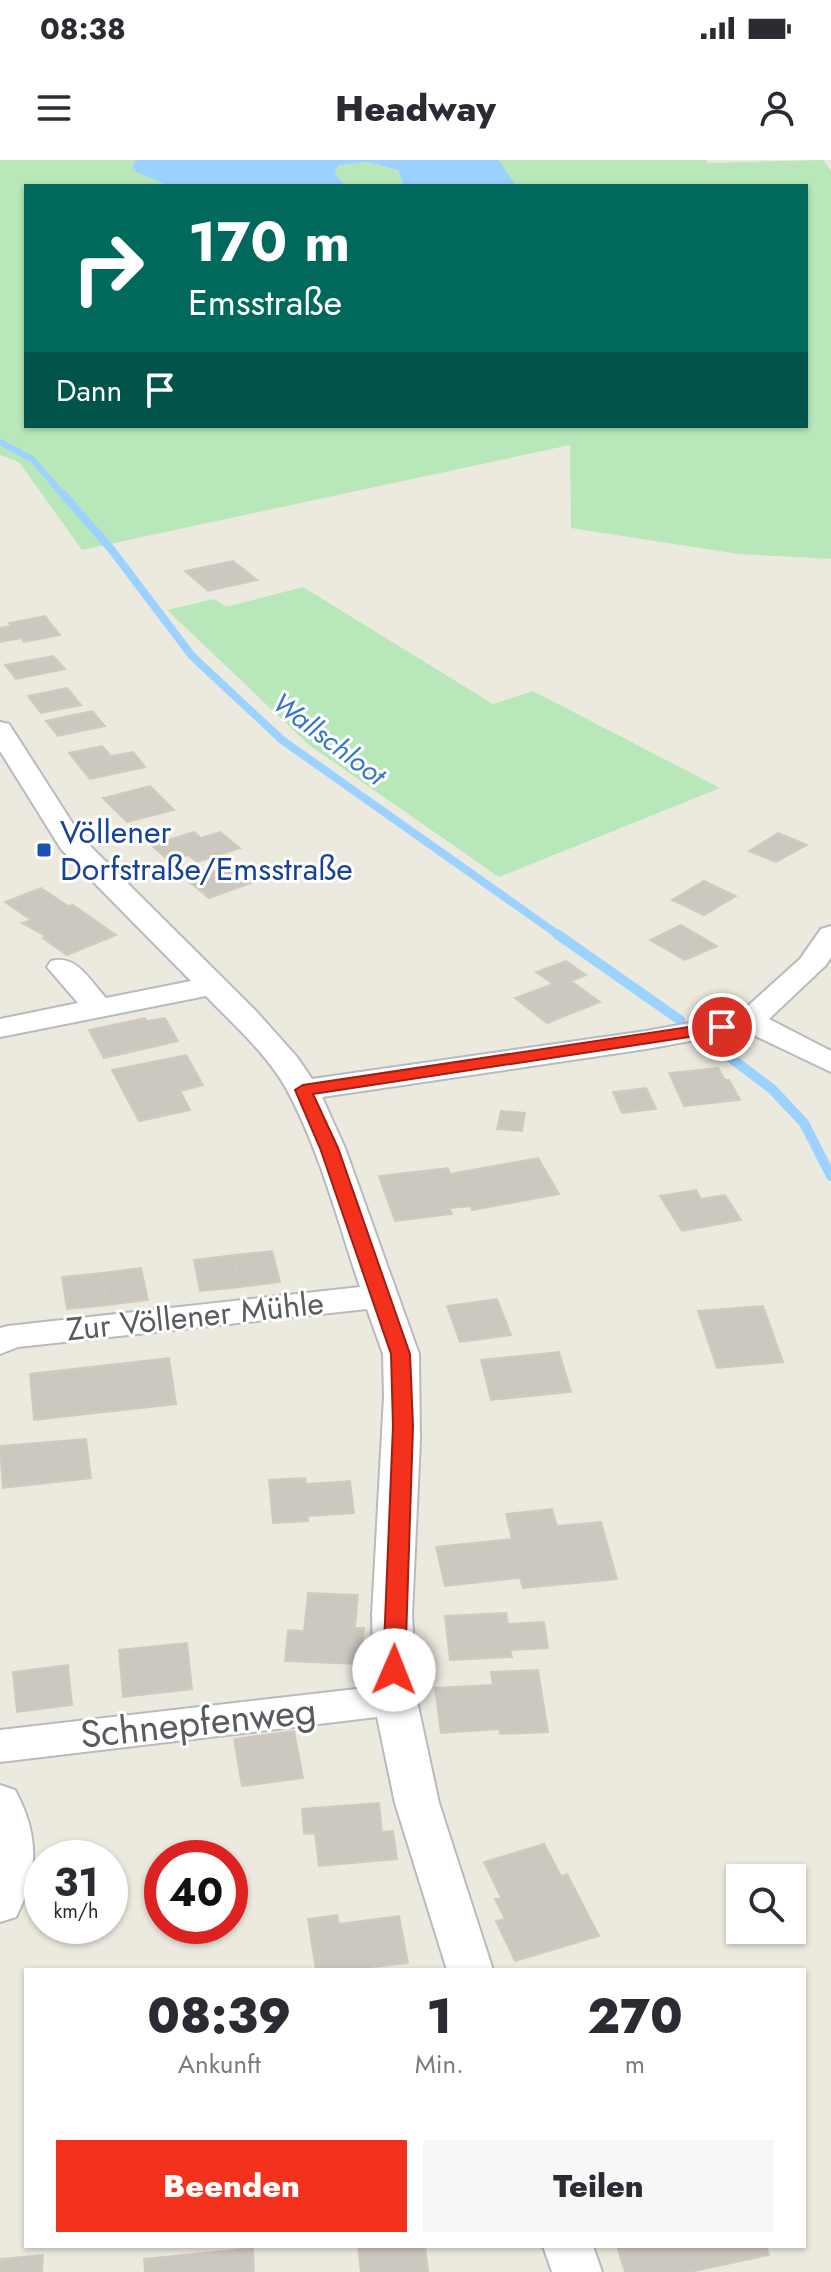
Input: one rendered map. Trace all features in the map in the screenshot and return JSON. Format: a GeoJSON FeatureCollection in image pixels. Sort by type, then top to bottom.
{"type":"FeatureCollection","features":[{"type":"Feature","properties":{"kind":"street"},"geometry":{"type":"LineString","coordinates":[[0,730],[71,843],[269,1044],[303,1090],[329,1148],[401,1354],[403,1390],[395,1565],[396,1700],[409,1774],[469,1968]]}},
{"type":"Feature","properties":{"kind":"street"},"geometry":{"type":"LineString","coordinates":[[303,1090],[631,1042],[749,1021],[811,965],[831,935]]}},
{"type":"Feature","properties":{"kind":"street"},"geometry":{"type":"LineString","coordinates":[[62,967],[99,1009]]}},
{"type":"Feature","properties":{"kind":"street"},"geometry":{"type":"LineString","coordinates":[[0,1028],[213,986]]}},
{"type":"Feature","properties":{"kind":"street"},"geometry":{"type":"LineString","coordinates":[[749,1021],[831,1063]]}},
{"type":"Feature","properties":{"kind":"street","name":"Zur Völlener Mühle"},"geometry":{"type":"LineString","coordinates":[[3,1337],[381,1296]]}},
{"type":"Feature","properties":{"kind":"street","name":"Schnepfenweg"},"geometry":{"type":"LineString","coordinates":[[0,1746],[396,1700]]}},
{"type":"Feature","properties":{"kind":"street"},"geometry":{"type":"LineString","coordinates":[[0,1802],[11,1823],[13,1874],[0,1904]]}},
{"type":"Feature","properties":{"kind":"street"},"geometry":{"type":"LineString","coordinates":[[569,2248],[577,2272]]}},
{"type":"Feature","properties":{"kind":"green space"},"geometry":{"type":"Polygon","coordinates":[[[0,160],[135,160],[133,170],[164,184],[24,184],[24,428],[808,428],[808,184],[515,184],[499,160],[706,160],[708,163],[823,160],[831,171],[831,559],[739,554],[571,528],[570,445],[82,550],[19,462],[0,455],[0,160]]]}},
{"type":"Feature","properties":{"kind":"green space"},"geometry":{"type":"Polygon","coordinates":[[[367,162],[398,170],[403,184],[342,184],[335,174],[338,164],[367,162]]]}},
{"type":"Feature","properties":{"kind":"green space"},"geometry":{"type":"Polygon","coordinates":[[[303,587],[493,704],[533,691],[720,788],[499,877],[309,745],[167,610],[214,599],[226,607],[303,587]]]}},
{"type":"Feature","properties":{"kind":"water"},"geometry":{"type":"Polygon","coordinates":[[[135,160],[499,160],[515,184],[403,184],[398,170],[367,162],[338,165],[335,174],[343,184],[164,184],[132,170],[135,160]]]}},
{"type":"Feature","properties":{"kind":"building"},"geometry":{"type":"Polygon","coordinates":[[[233,561],[257,580],[208,591],[185,571],[233,561]]]}},
{"type":"Feature","properties":{"kind":"building"},"geometry":{"type":"Polygon","coordinates":[[[45,616],[60,635],[24,642],[21,638],[0,642],[0,628],[12,626],[9,623],[45,616]]]}},
{"type":"Feature","properties":{"kind":"building"},"geometry":{"type":"Polygon","coordinates":[[[53,656],[65,669],[16,679],[5,665],[53,656]]]}},
{"type":"Feature","properties":{"kind":"building"},"geometry":{"type":"Polygon","coordinates":[[[67,688],[81,705],[41,713],[28,696],[67,688]]]}},
{"type":"Feature","properties":{"kind":"building"},"geometry":{"type":"Polygon","coordinates":[[[92,711],[105,726],[58,736],[46,721],[92,711]]]}},
{"type":"Feature","properties":{"kind":"building"},"geometry":{"type":"Polygon","coordinates":[[[102,746],[111,756],[133,752],[145,767],[90,779],[69,753],[102,746]]]}},
{"type":"Feature","properties":{"kind":"building"},"geometry":{"type":"Polygon","coordinates":[[[150,786],[174,810],[127,822],[103,798],[150,786]]]}},
{"type":"Feature","properties":{"kind":"building"},"geometry":{"type":"Polygon","coordinates":[[[194,832],[201,838],[220,832],[240,848],[197,862],[188,855],[169,861],[151,845],[194,832]]]}},
{"type":"Feature","properties":{"kind":"building"},"geometry":{"type":"Polygon","coordinates":[[[778,833],[807,845],[776,862],[749,851],[778,833]]]}},
{"type":"Feature","properties":{"kind":"building"},"geometry":{"type":"Polygon","coordinates":[[[232,865],[254,882],[209,898],[187,880],[232,865]]]}},
{"type":"Feature","properties":{"kind":"building"},"geometry":{"type":"Polygon","coordinates":[[[704,881],[736,896],[704,915],[672,900],[704,881]]]}},
{"type":"Feature","properties":{"kind":"building"},"geometry":{"type":"Polygon","coordinates":[[[41,888],[68,906],[73,905],[116,935],[67,955],[43,938],[46,936],[22,923],[31,920],[5,902],[41,888]]]}},
{"type":"Feature","properties":{"kind":"building"},"geometry":{"type":"Polygon","coordinates":[[[681,925],[717,946],[685,960],[650,940],[681,925]]]}},
{"type":"Feature","properties":{"kind":"building"},"geometry":{"type":"Polygon","coordinates":[[[566,961],[586,975],[571,981],[600,1002],[547,1023],[515,998],[553,984],[536,972],[566,961]]]}},
{"type":"Feature","properties":{"kind":"building"},"geometry":{"type":"Polygon","coordinates":[[[145,1018],[147,1021],[165,1018],[178,1041],[104,1058],[89,1030],[145,1018]]]}},
{"type":"Feature","properties":{"kind":"building"},"geometry":{"type":"Polygon","coordinates":[[[186,1055],[203,1085],[180,1091],[190,1110],[139,1121],[112,1070],[186,1055]]]}},
{"type":"Feature","properties":{"kind":"building"},"geometry":{"type":"Polygon","coordinates":[[[718,1068],[740,1100],[684,1106],[669,1073],[718,1068]]]}},
{"type":"Feature","properties":{"kind":"building"},"geometry":{"type":"Polygon","coordinates":[[[646,1088],[656,1109],[622,1113],[613,1092],[646,1088]]]}},
{"type":"Feature","properties":{"kind":"building"},"geometry":{"type":"Polygon","coordinates":[[[501,1111],[525,1113],[522,1131],[497,1129],[501,1111]]]}},
{"type":"Feature","properties":{"kind":"building"},"geometry":{"type":"Polygon","coordinates":[[[538,1158],[559,1194],[472,1210],[471,1206],[449,1208],[452,1214],[395,1221],[379,1176],[448,1168],[450,1174],[538,1158]]]}},
{"type":"Feature","properties":{"kind":"building"},"geometry":{"type":"Polygon","coordinates":[[[696,1190],[701,1199],[725,1195],[741,1220],[682,1231],[660,1196],[696,1190]]]}},
{"type":"Feature","properties":{"kind":"building"},"geometry":{"type":"Polygon","coordinates":[[[272,1251],[280,1282],[240,1287],[234,1255],[272,1251]]]}},
{"type":"Feature","properties":{"kind":"building"},"geometry":{"type":"Polygon","coordinates":[[[234,1255],[240,1287],[200,1291],[194,1260],[234,1255]]]}},
{"type":"Feature","properties":{"kind":"building"},"geometry":{"type":"Polygon","coordinates":[[[141,1268],[148,1300],[108,1305],[102,1273],[141,1268]]]}},
{"type":"Feature","properties":{"kind":"building"},"geometry":{"type":"Polygon","coordinates":[[[102,1273],[108,1305],[67,1309],[62,1277],[102,1273]]]}},
{"type":"Feature","properties":{"kind":"building"},"geometry":{"type":"Polygon","coordinates":[[[497,1299],[511,1335],[460,1342],[447,1306],[497,1299]]]}},
{"type":"Feature","properties":{"kind":"building"},"geometry":{"type":"Polygon","coordinates":[[[763,1306],[783,1362],[717,1368],[698,1311],[763,1306]]]}},
{"type":"Feature","properties":{"kind":"building"},"geometry":{"type":"Polygon","coordinates":[[[559,1352],[571,1392],[491,1400],[481,1360],[559,1352]]]}},
{"type":"Feature","properties":{"kind":"building"},"geometry":{"type":"Polygon","coordinates":[[[169,1358],[176,1404],[34,1420],[30,1374],[169,1358]]]}},
{"type":"Feature","properties":{"kind":"building"},"geometry":{"type":"Polygon","coordinates":[[[86,1439],[91,1478],[3,1488],[0,1446],[86,1439]]]}},
{"type":"Feature","properties":{"kind":"building"},"geometry":{"type":"Polygon","coordinates":[[[305,1478],[306,1484],[350,1481],[354,1513],[308,1516],[308,1521],[273,1523],[269,1480],[305,1478]]]}},
{"type":"Feature","properties":{"kind":"building"},"geometry":{"type":"Polygon","coordinates":[[[552,1509],[557,1526],[601,1522],[617,1579],[523,1588],[520,1578],[445,1586],[436,1547],[512,1539],[506,1514],[552,1509]]]}},
{"type":"Feature","properties":{"kind":"building"},"geometry":{"type":"Polygon","coordinates":[[[308,1593],[358,1595],[355,1628],[364,1628],[360,1664],[285,1661],[288,1630],[304,1631],[308,1593]]]}},
{"type":"Feature","properties":{"kind":"building"},"geometry":{"type":"Polygon","coordinates":[[[506,1613],[508,1624],[544,1622],[548,1648],[510,1650],[512,1657],[450,1660],[445,1616],[506,1613]]]}},
{"type":"Feature","properties":{"kind":"building"},"geometry":{"type":"Polygon","coordinates":[[[187,1643],[192,1689],[123,1697],[119,1650],[187,1643]]]}},
{"type":"Feature","properties":{"kind":"building"},"geometry":{"type":"Polygon","coordinates":[[[68,1665],[72,1705],[17,1712],[13,1672],[68,1665]]]}},
{"type":"Feature","properties":{"kind":"building"},"geometry":{"type":"Polygon","coordinates":[[[538,1670],[548,1732],[500,1734],[499,1729],[441,1733],[435,1688],[493,1685],[491,1672],[538,1670]]]}},
{"type":"Feature","properties":{"kind":"building"},"geometry":{"type":"Polygon","coordinates":[[[294,1731],[303,1778],[242,1786],[234,1739],[294,1731]]]}},
{"type":"Feature","properties":{"kind":"building"},"geometry":{"type":"Polygon","coordinates":[[[379,1803],[382,1832],[393,1831],[397,1859],[319,1866],[315,1833],[304,1834],[302,1809],[379,1803]]]}},
{"type":"Feature","properties":{"kind":"building"},"geometry":{"type":"Polygon","coordinates":[[[544,1844],[561,1876],[567,1874],[599,1936],[515,1961],[496,1921],[505,1919],[495,1899],[502,1899],[484,1862],[544,1844]]]}},
{"type":"Feature","properties":{"kind":"building"},"geometry":{"type":"Polygon","coordinates":[[[337,1915],[339,1924],[399,1916],[408,1963],[372,1968],[316,1968],[308,1919],[337,1915]]]}},
{"type":"Feature","properties":{"kind":"building"},"geometry":{"type":"Polygon","coordinates":[[[253,2248],[254,2272],[145,2272],[144,2259],[253,2248]]]}},
{"type":"Feature","properties":{"kind":"building"},"geometry":{"type":"Polygon","coordinates":[[[358,2248],[425,2248],[428,2272],[361,2272],[358,2248]]]}},
{"type":"Feature","properties":{"kind":"building"},"geometry":{"type":"Polygon","coordinates":[[[618,2248],[767,2248],[769,2255],[690,2272],[625,2272],[618,2248]]]}},
{"type":"Feature","properties":{"kind":"building"},"geometry":{"type":"Polygon","coordinates":[[[43,2255],[42,2272],[0,2272],[0,2259],[43,2255]]]}},
{"type":"Feature","properties":{"kind":"waterway","name":"Wallschloot"},"geometry":{"type":"LineString","coordinates":[[0,442],[32,459],[64,496]]}},
{"type":"Feature","properties":{"kind":"waterway","name":"Wallschloot"},"geometry":{"type":"LineString","coordinates":[[63,494],[111,549],[192,656],[282,740],[560,936]]}},
{"type":"Feature","properties":{"kind":"waterway","name":"Wallschloot"},"geometry":{"type":"LineString","coordinates":[[557,934],[680,1020]]}},
{"type":"Feature","properties":{"kind":"waterway","name":"Wallschloot"},"geometry":{"type":"LineString","coordinates":[[711,1043],[772,1089],[804,1123],[831,1176]]}},
{"type":"Feature","properties":{"kind":"place","name":"Völlener Dorfstraße/Emsstraße"},"geometry":{"type":"Point","coordinates":[44,850]}},
{"type":"Feature","properties":{"kind":"route"},"geometry":{"type":"LineString","coordinates":[[394,1670],[397,1508],[403,1426],[401,1354],[361,1233],[320,1125],[303,1090],[722,1027]]}}]}
